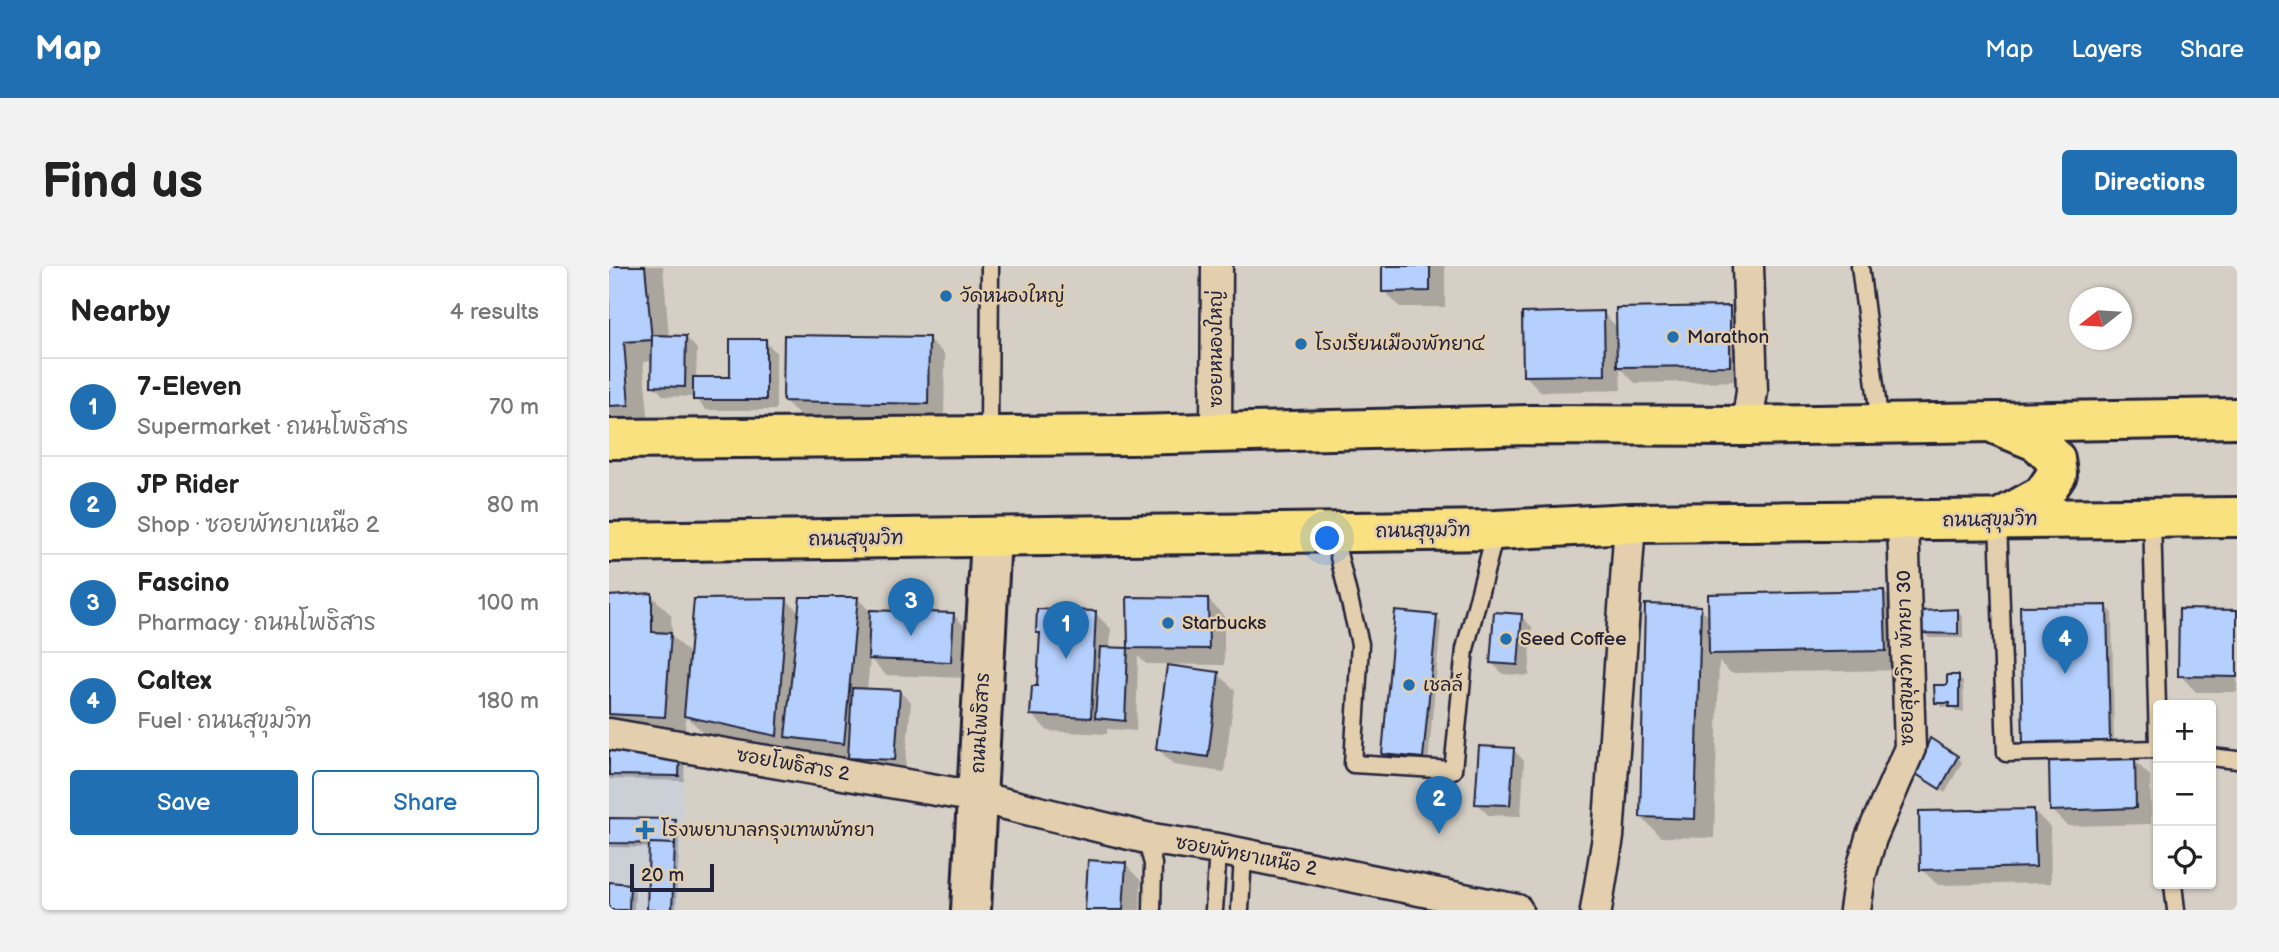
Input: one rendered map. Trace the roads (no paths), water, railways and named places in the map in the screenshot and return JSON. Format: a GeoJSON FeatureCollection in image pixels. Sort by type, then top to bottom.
{"type":"FeatureCollection","features":[{"type":"Feature","properties":{"kind":"highway"},"geometry":{"type":"LineString","coordinates":[[609,439],[1216,433],[1530,425],[1880,425],[2237,418]]}},
{"type":"Feature","properties":{"kind":"highway"},"geometry":{"type":"LineString","coordinates":[[1992,423],[2038,442],[2055,458],[2057,474],[2043,495],[1998,520]]}},
{"type":"Feature","properties":{"kind":"highway","name":"ถนนสุขุมวิท"},"geometry":{"type":"LineString","coordinates":[[609,542],[1496,530],[1630,523],[2237,517]]}},
{"type":"Feature","properties":{"kind":"street","name":"ซอยหนองใหญ่"},"geometry":{"type":"LineString","coordinates":[[1216,433],[1217,266]]}},
{"type":"Feature","properties":{"kind":"street"},"geometry":{"type":"LineString","coordinates":[[1747,426],[1752,391],[1748,266]]}},
{"type":"Feature","properties":{"kind":"street","name":"ซอยสุขุมวิท พัทยา 30"},"geometry":{"type":"LineString","coordinates":[[1855,910],[1860,876],[1871,838],[1910,748],[1903,522]]}},
{"type":"Feature","properties":{"kind":"street"},"geometry":{"type":"LineString","coordinates":[[1595,910],[1608,837],[1630,523]]}},
{"type":"Feature","properties":{"kind":"street","name":"ถนนโพธิสาร"},"geometry":{"type":"LineString","coordinates":[[971,910],[991,537]]}},
{"type":"Feature","properties":{"kind":"street","name":"ซอยโพธิสาร 2"},"geometry":{"type":"LineString","coordinates":[[609,734],[977,797]]}},
{"type":"Feature","properties":{"kind":"street","name":"ซอยพัทยาเหนือ 2"},"geometry":{"type":"LineString","coordinates":[[977,797],[1146,838],[1231,852],[1515,910]]}},
{"type":"Feature","properties":{"kind":"lane"},"geometry":{"type":"LineString","coordinates":[[989,436],[991,266]]}},
{"type":"Feature","properties":{"kind":"lane"},"geometry":{"type":"LineString","coordinates":[[1860,266],[1880,425]]}},
{"type":"Feature","properties":{"kind":"lane"},"geometry":{"type":"LineString","coordinates":[[2152,518],[2157,700]]}},
{"type":"Feature","properties":{"kind":"lane"},"geometry":{"type":"LineString","coordinates":[[1998,520],[2006,753],[2153,747]]}},
{"type":"Feature","properties":{"kind":"lane"},"geometry":{"type":"LineString","coordinates":[[1333,532],[1360,643],[1353,764],[1453,770],[1465,649],[1496,530]]}},
{"type":"Feature","properties":{"kind":"lane"},"geometry":{"type":"LineString","coordinates":[[2216,758],[2237,760]]}},
{"type":"Feature","properties":{"kind":"lane"},"geometry":{"type":"LineString","coordinates":[[1146,838],[1153,864],[1152,910]]}},
{"type":"Feature","properties":{"kind":"lane"},"geometry":{"type":"LineString","coordinates":[[1214,910],[1231,852]]}},
{"type":"Feature","properties":{"kind":"lane"},"geometry":{"type":"LineString","coordinates":[[1231,852],[1240,910]]}},
{"type":"Feature","properties":{"kind":"lane"},"geometry":{"type":"LineString","coordinates":[[2174,889],[2176,910]]}},
{"type":"Feature","properties":{"kind":"place","name":"วัดหนองใหญ่"},"geometry":{"type":"Point","coordinates":[946,296]}},
{"type":"Feature","properties":{"kind":"place","name":"Marathon"},"geometry":{"type":"Point","coordinates":[1673,337]}},
{"type":"Feature","properties":{"kind":"place","name":"โรงเรียนเมืองพัทยา๔"},"geometry":{"type":"Point","coordinates":[1301,344]}},
{"type":"Feature","properties":{"kind":"place","name":"Starbucks"},"geometry":{"type":"Point","coordinates":[1168,623]}},
{"type":"Feature","properties":{"kind":"place","name":"Fascino"},"geometry":{"type":"Point","coordinates":[911,636]}},
{"type":"Feature","properties":{"kind":"place","name":"Seed Coffee"},"geometry":{"type":"Point","coordinates":[1506,639]}},
{"type":"Feature","properties":{"kind":"place","name":"7-Eleven"},"geometry":{"type":"Point","coordinates":[1066,659]}},
{"type":"Feature","properties":{"kind":"place","name":"Caltex"},"geometry":{"type":"Point","coordinates":[2065,674]}},
{"type":"Feature","properties":{"kind":"place","name":"เชลล์"},"geometry":{"type":"Point","coordinates":[1409,685]}},
{"type":"Feature","properties":{"kind":"place","name":"โรงพยาบาลกรุงเทพพัทยา"},"geometry":{"type":"Point","coordinates":[645,830]}},
{"type":"Feature","properties":{"kind":"place","name":"JP Rider"},"geometry":{"type":"Point","coordinates":[1439,834]}}]}
